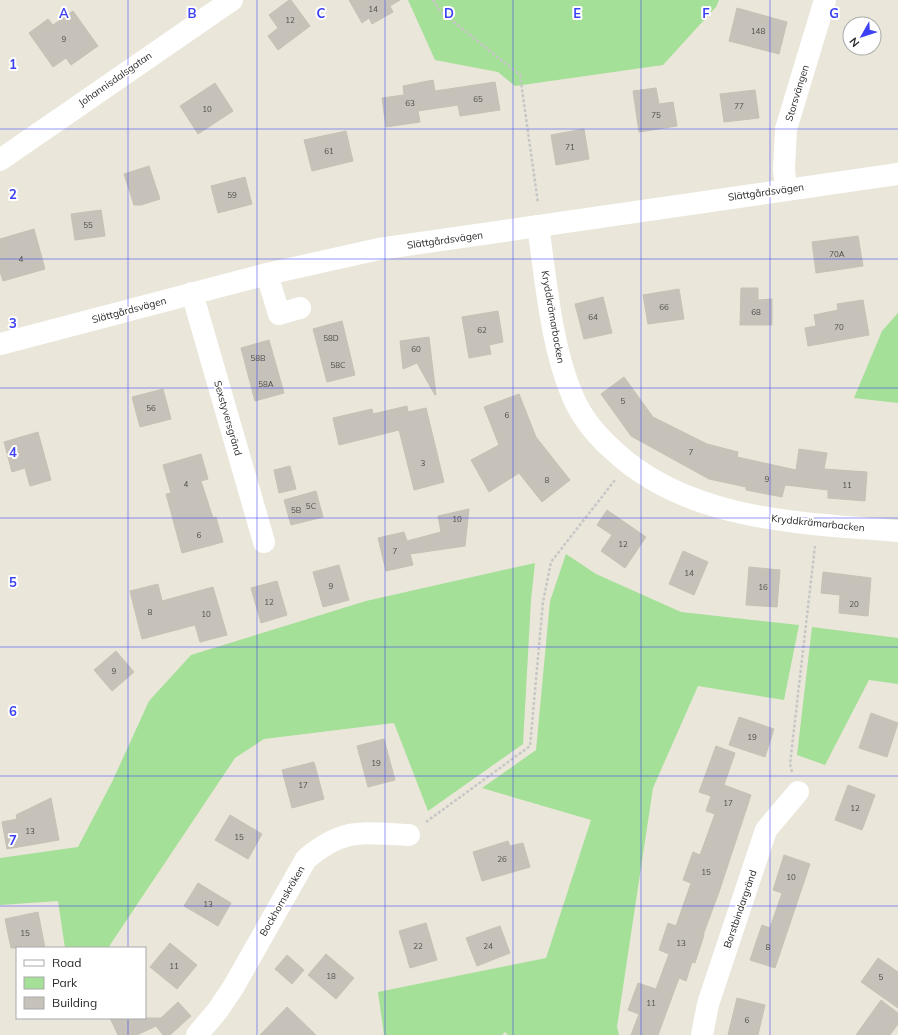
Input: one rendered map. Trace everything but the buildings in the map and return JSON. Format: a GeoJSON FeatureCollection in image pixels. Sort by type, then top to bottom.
{"type":"FeatureCollection","features":[{"type":"Feature","properties":{"kind":"street","name":"Storsvängen"},"geometry":{"type":"LineString","coordinates":[[786,189],[784,169],[786,129],[825,0]]}},
{"type":"Feature","properties":{"kind":"street","name":"Johannisdalsgatan"},"geometry":{"type":"LineString","coordinates":[[0,160],[222,2]]}},
{"type":"Feature","properties":{"kind":"street","name":"Slättgårdsvägen"},"geometry":{"type":"LineString","coordinates":[[0,344],[267,274],[379,249],[898,174]]}},
{"type":"Feature","properties":{"kind":"street","name":"Kryddkrämarbacken"},"geometry":{"type":"LineString","coordinates":[[538,226],[560,360],[573,397],[592,429],[628,464],[668,488],[711,504],[771,519],[898,531]]}},
{"type":"Feature","properties":{"kind":"street"},"geometry":{"type":"LineString","coordinates":[[267,274],[279,314],[300,308]]}},
{"type":"Feature","properties":{"kind":"street","name":"Sexstyversgränd"},"geometry":{"type":"LineString","coordinates":[[192,293],[264,542]]}},
{"type":"Feature","properties":{"kind":"street","name":"Borstbindargränd"},"geometry":{"type":"LineString","coordinates":[[702,1035],[708,1004],[766,830],[798,792]]}},
{"type":"Feature","properties":{"kind":"street","name":"Bockhornskröken"},"geometry":{"type":"LineString","coordinates":[[197,1035],[218,1010],[234,986],[306,859],[321,847],[336,838],[356,833],[409,835]]}},
{"type":"Feature","properties":{"kind":"path"},"geometry":{"type":"LineString","coordinates":[[433,0],[440,11],[520,75],[538,206],[538,226]]}},
{"type":"Feature","properties":{"kind":"path"},"geometry":{"type":"LineString","coordinates":[[409,835],[530,746],[543,602],[551,562],[628,464]]}},
{"type":"Feature","properties":{"kind":"path"},"geometry":{"type":"LineString","coordinates":[[798,792],[790,764],[817,524]]}},
{"type":"Feature","properties":{"kind":"green space"},"geometry":{"type":"Polygon","coordinates":[[[408,0],[719,0],[716,7],[663,65],[515,86],[498,72],[435,60],[408,0]]]}},
{"type":"Feature","properties":{"kind":"green space"},"geometry":{"type":"Polygon","coordinates":[[[898,313],[898,403],[854,398],[882,331],[898,313]]]}},
{"type":"Feature","properties":{"kind":"green space"},"geometry":{"type":"Polygon","coordinates":[[[566,554],[596,574],[681,612],[799,625],[784,700],[698,686],[653,788],[617,1027],[619,1035],[508,1035],[505,1032],[502,1035],[384,1035],[378,992],[546,958],[591,820],[482,788],[536,750],[550,601],[566,554]]]}},
{"type":"Feature","properties":{"kind":"green space"},"geometry":{"type":"Polygon","coordinates":[[[535,563],[531,600],[523,744],[428,811],[394,723],[264,739],[235,758],[109,947],[65,947],[58,901],[0,905],[0,858],[78,847],[112,782],[149,701],[191,655],[366,601],[535,563]]]}},
{"type":"Feature","properties":{"kind":"green space"},"geometry":{"type":"Polygon","coordinates":[[[812,627],[898,638],[898,684],[869,680],[825,765],[797,755],[812,627]]]}}]}
